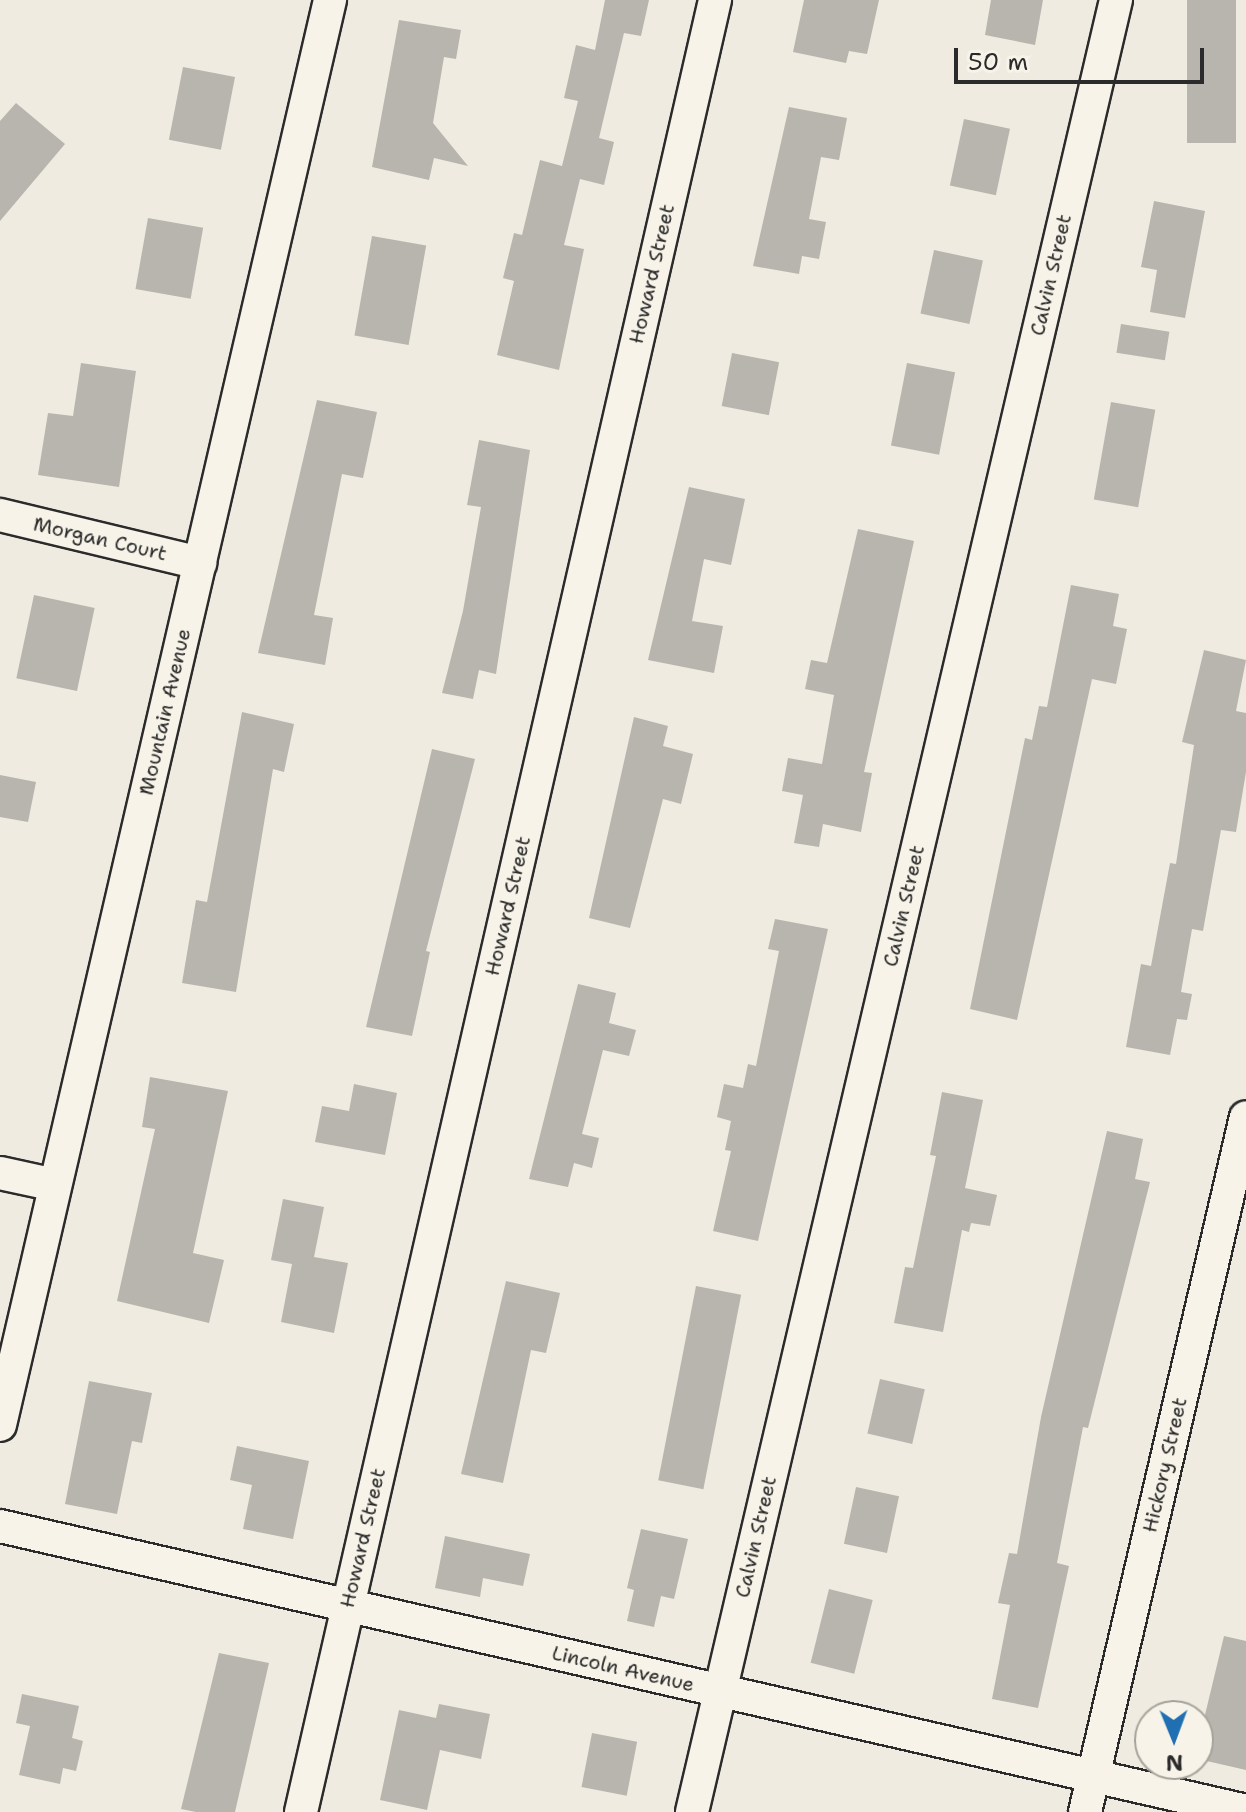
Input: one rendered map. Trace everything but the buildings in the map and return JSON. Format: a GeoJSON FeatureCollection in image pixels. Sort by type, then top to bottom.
{"type":"FeatureCollection","features":[{"type":"Feature","properties":{"kind":"street","name":"Mountain Avenue"},"geometry":{"type":"LineString","coordinates":[[0,1425],[330,0]]}},
{"type":"Feature","properties":{"kind":"street","name":"Howard Street"},"geometry":{"type":"LineString","coordinates":[[301,1812],[715,0]]}},
{"type":"Feature","properties":{"kind":"street","name":"Calvin Street"},"geometry":{"type":"LineString","coordinates":[[692,1812],[1116,0]]}},
{"type":"Feature","properties":{"kind":"street","name":"Morgan Court"},"geometry":{"type":"LineString","coordinates":[[0,515],[200,563]]}},
{"type":"Feature","properties":{"kind":"street","name":"Hickory Street"},"geometry":{"type":"LineString","coordinates":[[1085,1812],[1246,1117]]}},
{"type":"Feature","properties":{"kind":"street"},"geometry":{"type":"LineString","coordinates":[[0,1173],[55,1185]]}},
{"type":"Feature","properties":{"kind":"street","name":"Lincoln Avenue"},"geometry":{"type":"LineString","coordinates":[[0,1526],[1246,1811]]}}]}
